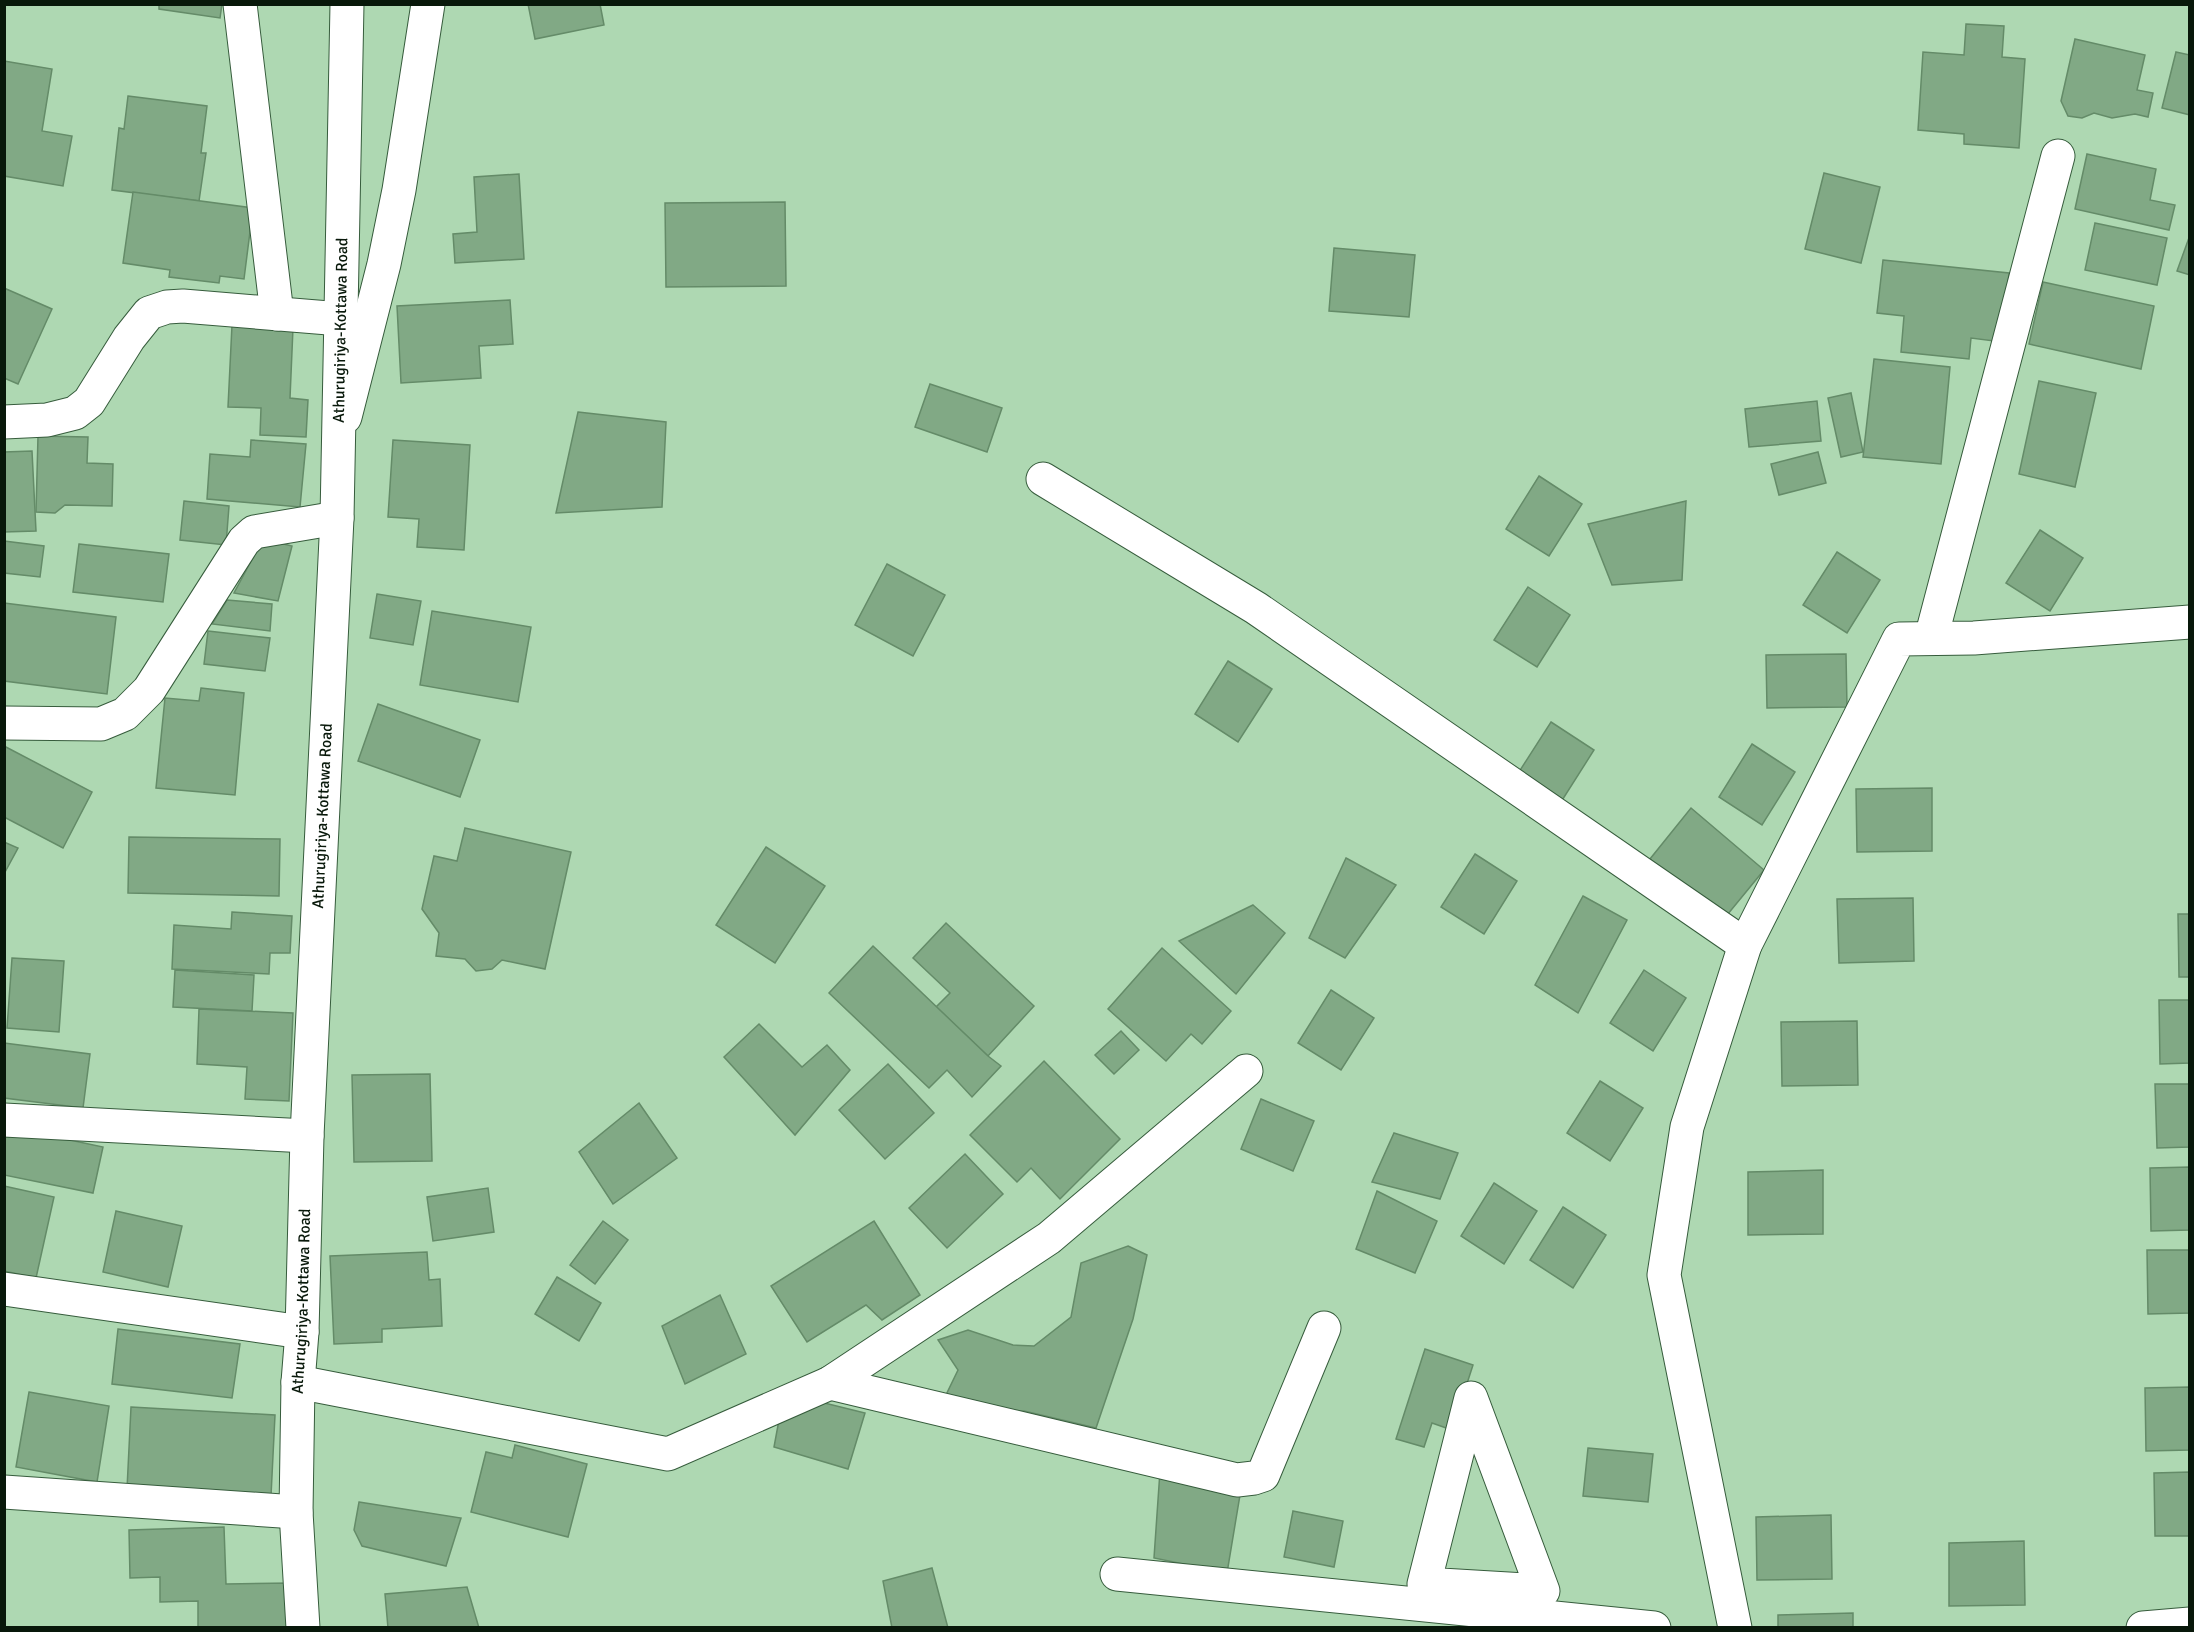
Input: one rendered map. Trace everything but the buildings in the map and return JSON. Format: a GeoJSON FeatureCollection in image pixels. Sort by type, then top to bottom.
{"type":"FeatureCollection","features":[{"type":"Feature","properties":{"kind":"street"},"geometry":{"type":"LineString","coordinates":[[240,4],[277,314]]}},
{"type":"Feature","properties":{"kind":"street","name":"Athurugiriya-Kottawa Road"},"geometry":{"type":"LineString","coordinates":[[303,1628],[296,1512],[298,1382],[302,1332],[307,1136],[337,518],[347,4]]}},
{"type":"Feature","properties":{"kind":"street"},"geometry":{"type":"LineString","coordinates":[[339,441],[384,264],[399,190],[428,4]]}},
{"type":"Feature","properties":{"kind":"street"},"geometry":{"type":"LineString","coordinates":[[1931,638],[2058,156]]}},
{"type":"Feature","properties":{"kind":"street"},"geometry":{"type":"LineString","coordinates":[[4,422],[47,420],[75,413],[89,402],[129,338],[149,313],[167,307],[183,306],[341,319]]}},
{"type":"Feature","properties":{"kind":"street"},"geometry":{"type":"LineString","coordinates":[[1043,479],[1256,609],[1744,945]]}},
{"type":"Feature","properties":{"kind":"street"},"geometry":{"type":"LineString","coordinates":[[4,723],[101,724],[125,714],[149,690],[244,541],[254,532],[337,518]]}},
{"type":"Feature","properties":{"kind":"street"},"geometry":{"type":"LineString","coordinates":[[1735,1628],[1664,1275],[1687,1127],[1744,945],[1899,639],[1974,638],[2190,622]]}},
{"type":"Feature","properties":{"kind":"street"},"geometry":{"type":"LineString","coordinates":[[298,1382],[668,1454],[830,1383],[1049,1238],[1246,1071]]}},
{"type":"Feature","properties":{"kind":"street"},"geometry":{"type":"LineString","coordinates":[[4,1120],[307,1136]]}},
{"type":"Feature","properties":{"kind":"street"},"geometry":{"type":"LineString","coordinates":[[4,1289],[302,1332]]}},
{"type":"Feature","properties":{"kind":"street"},"geometry":{"type":"LineString","coordinates":[[830,1383],[1237,1480],[1263,1475],[1324,1328]]}},
{"type":"Feature","properties":{"kind":"street"},"geometry":{"type":"LineString","coordinates":[[1544,1591],[1424,1584],[1471,1398],[1544,1591],[1574,1619]]}},
{"type":"Feature","properties":{"kind":"street"},"geometry":{"type":"LineString","coordinates":[[4,1492],[296,1512]]}},
{"type":"Feature","properties":{"kind":"street"},"geometry":{"type":"LineString","coordinates":[[1117,1574],[1654,1628]]}},
{"type":"Feature","properties":{"kind":"street"},"geometry":{"type":"LineString","coordinates":[[2143,1628],[2190,1624]]}}]}
